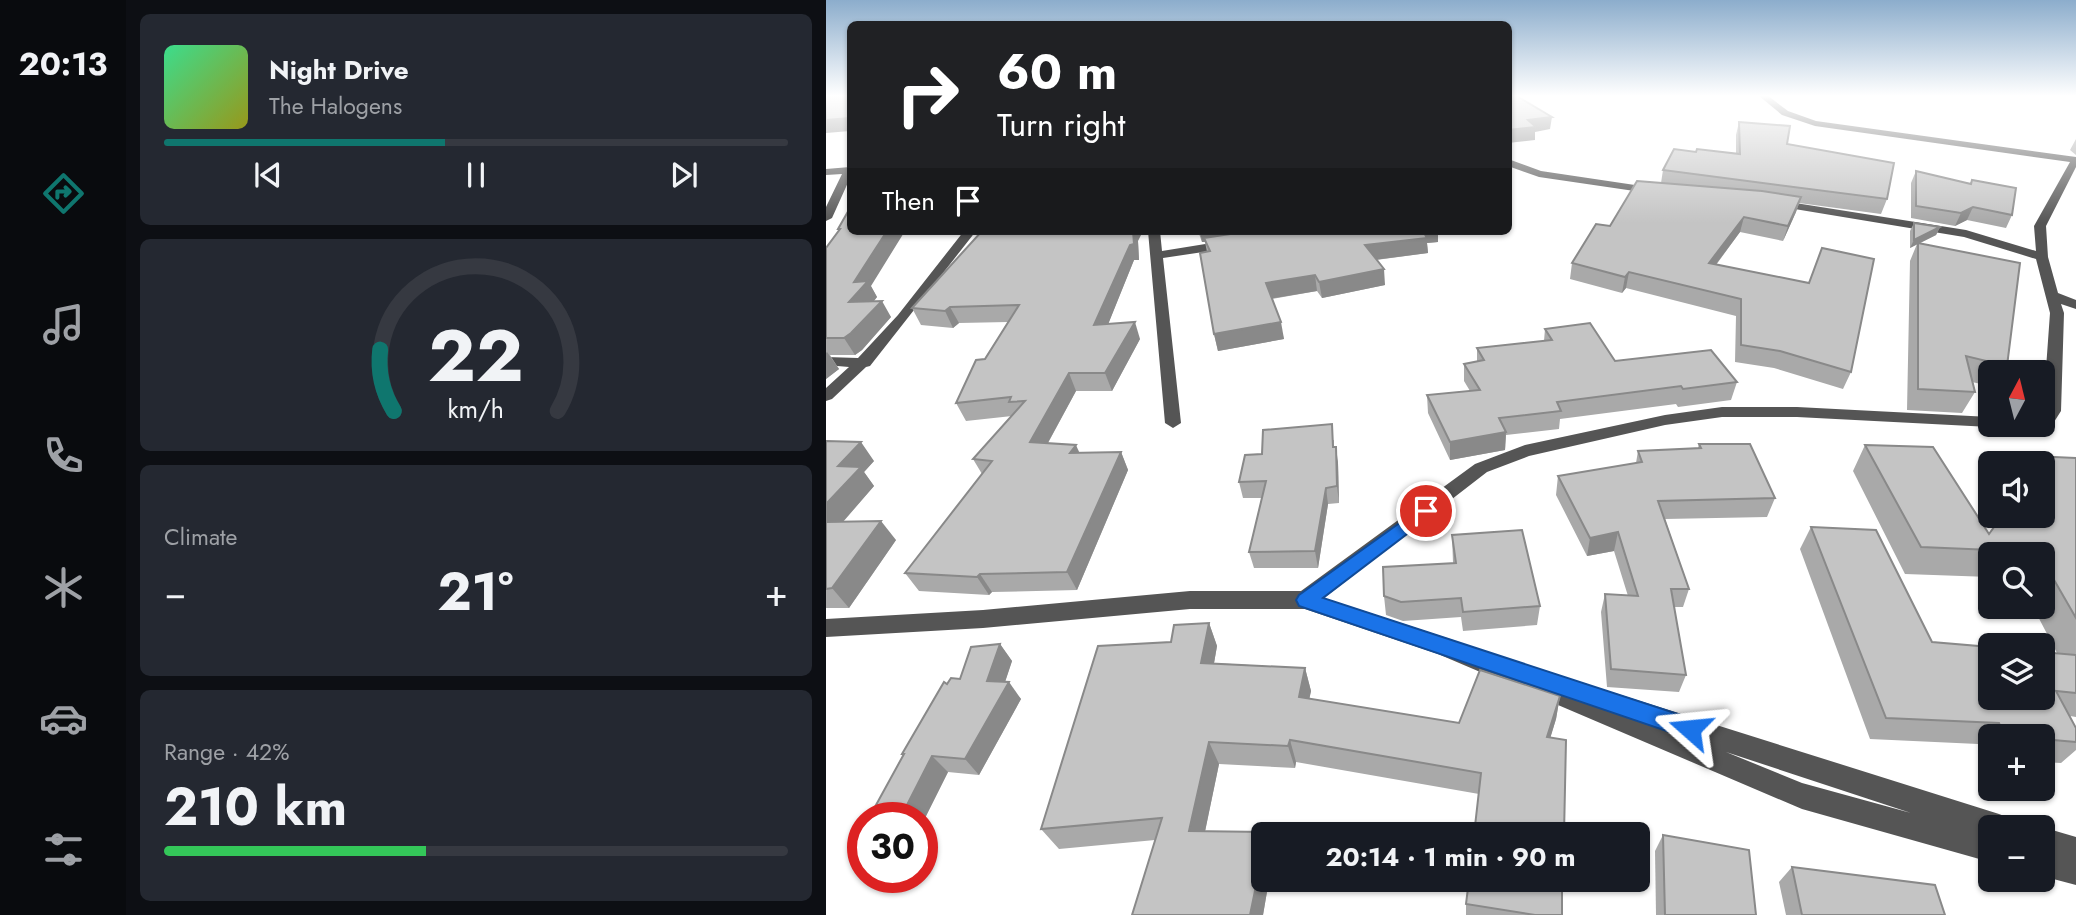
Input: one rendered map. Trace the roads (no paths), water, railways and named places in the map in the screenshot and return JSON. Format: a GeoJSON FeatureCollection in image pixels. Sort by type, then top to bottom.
{"type":"FeatureCollection","features":[{"type":"Feature","properties":{"kind":"street"},"geometry":{"type":"LineString","coordinates":[[1919,138],[2076,160]]}},
{"type":"Feature","properties":{"kind":"street"},"geometry":{"type":"LineString","coordinates":[[2055,362],[2057,313],[2042,257],[2040,226],[2068,170],[2076,160]]}},
{"type":"Feature","properties":{"kind":"street"},"geometry":{"type":"LineString","coordinates":[[1512,164],[1539,174],[1667,193]]}},
{"type":"Feature","properties":{"kind":"street"},"geometry":{"type":"LineString","coordinates":[[826,172],[847,170]]}},
{"type":"Feature","properties":{"kind":"street"},"geometry":{"type":"LineString","coordinates":[[826,218],[847,176]]}},
{"type":"Feature","properties":{"kind":"street"},"geometry":{"type":"LineString","coordinates":[[1770,202],[1966,234],[2042,257]]}},
{"type":"Feature","properties":{"kind":"street"},"geometry":{"type":"LineString","coordinates":[[826,396],[865,363],[898,327],[967,235]]}},
{"type":"Feature","properties":{"kind":"street"},"geometry":{"type":"LineString","coordinates":[[1155,235],[1173,423]]}},
{"type":"Feature","properties":{"kind":"street"},"geometry":{"type":"LineString","coordinates":[[1157,254],[1248,241]]}},
{"type":"Feature","properties":{"kind":"street"},"geometry":{"type":"LineString","coordinates":[[2054,296],[2076,305]]}},
{"type":"Feature","properties":{"kind":"street"},"geometry":{"type":"LineString","coordinates":[[2057,313],[2076,316]]}},
{"type":"Feature","properties":{"kind":"street"},"geometry":{"type":"LineString","coordinates":[[826,361],[865,363]]}},
{"type":"Feature","properties":{"kind":"street"},"geometry":{"type":"LineString","coordinates":[[1306,600],[1481,468],[1525,451],[1665,420],[1722,412],[1797,412],[1978,421]]}},
{"type":"Feature","properties":{"kind":"street"},"geometry":{"type":"LineString","coordinates":[[826,628],[984,618],[1191,600],[1306,600],[1445,648],[1978,821]]}},
{"type":"Feature","properties":{"kind":"street"},"geometry":{"type":"LineString","coordinates":[[1445,648],[1802,796],[1978,845]]}},
{"type":"Feature","properties":{"kind":"street"},"geometry":{"type":"LineString","coordinates":[[2055,845],[2076,851]]}},
{"type":"Feature","properties":{"kind":"street"},"geometry":{"type":"LineString","coordinates":[[2055,865],[2076,871]]}}]}
